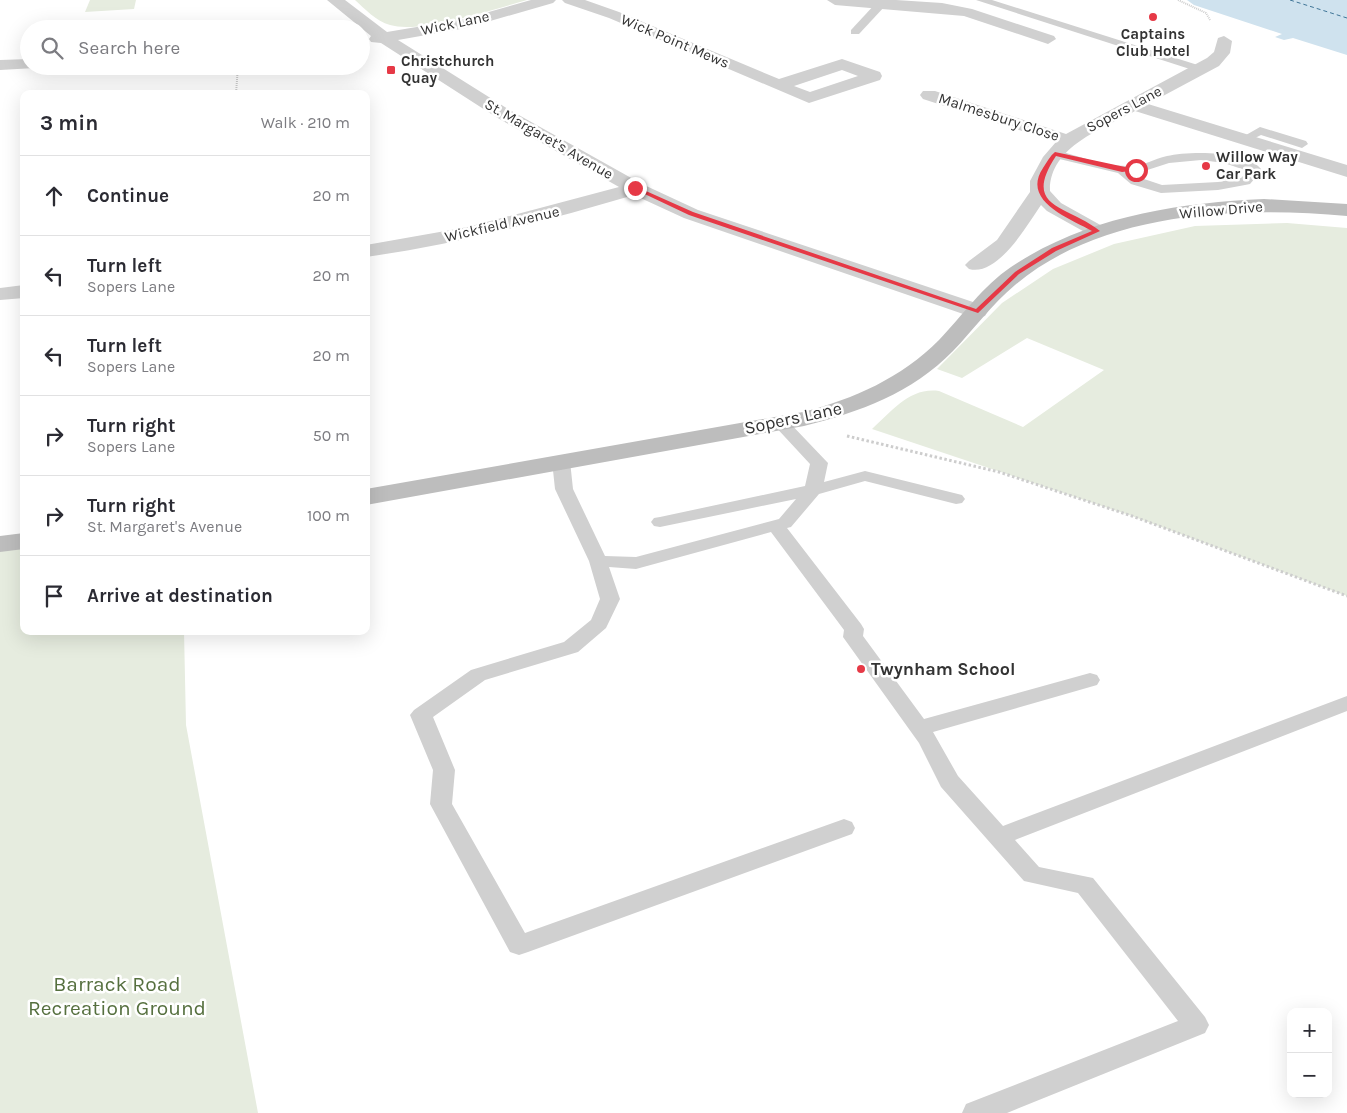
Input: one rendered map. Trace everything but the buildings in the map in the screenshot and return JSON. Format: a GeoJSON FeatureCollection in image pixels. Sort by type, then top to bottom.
{"type":"FeatureCollection","features":[{"type":"Feature","properties":{"kind":"street","name":"St. Margaret's Avenue"},"geometry":{"type":"LineString","coordinates":[[336,0],[361,20]]}},
{"type":"Feature","properties":{"kind":"street","name":"Wick Lane"},"geometry":{"type":"LineString","coordinates":[[370,40],[466,23],[548,0]]}},
{"type":"Feature","properties":{"kind":"street","name":"Wick Point Mews"},"geometry":{"type":"LineString","coordinates":[[570,0],[614,15],[779,85]]}},
{"type":"Feature","properties":{"kind":"street"},"geometry":{"type":"LineString","coordinates":[[835,0],[942,8],[967,12],[1048,39]]}},
{"type":"Feature","properties":{"kind":"street","name":"St. Margaret's Avenue"},"geometry":{"type":"LineString","coordinates":[[370,27],[384,38],[502,113],[635,188],[691,214],[978,311]]}},
{"type":"Feature","properties":{"kind":"street","name":"Sopers Lane"},"geometry":{"type":"LineString","coordinates":[[976,265],[1004,244],[1040,192],[1043,172],[1055,154],[1068,140],[1213,62],[1222,53],[1224,41]]}},
{"type":"Feature","properties":{"kind":"street"},"geometry":{"type":"LineString","coordinates":[[0,64],[20,64]]}},
{"type":"Feature","properties":{"kind":"street","name":"Malmesbury Close"},"geometry":{"type":"LineString","coordinates":[[929,95],[1068,140]]}},
{"type":"Feature","properties":{"kind":"street"},"geometry":{"type":"LineString","coordinates":[[1133,105],[1347,171]]}},
{"type":"Feature","properties":{"kind":"street","name":"Wickfield Avenue"},"geometry":{"type":"LineString","coordinates":[[370,251],[408,246],[551,214],[635,188]]}},
{"type":"Feature","properties":{"kind":"street"},"geometry":{"type":"LineString","coordinates":[[1040,192],[1054,207],[1097,231]]}},
{"type":"Feature","properties":{"kind":"street","name":"Willow Drive"},"geometry":{"type":"LineString","coordinates":[[1097,231],[1176,213],[1219,209],[1269,206],[1347,210]]}},
{"type":"Feature","properties":{"kind":"street","name":"Sopers Lane"},"geometry":{"type":"LineString","coordinates":[[370,496],[780,423],[832,412],[870,399],[903,382],[936,355],[1017,273],[1054,250],[1097,231]]}},
{"type":"Feature","properties":{"kind":"street"},"geometry":{"type":"LineString","coordinates":[[0,294],[20,292]]}},
{"type":"Feature","properties":{"kind":"street"},"geometry":{"type":"LineString","coordinates":[[0,544],[20,542]]}},
{"type":"Feature","properties":{"kind":"lane"},"geometry":{"type":"LineString","coordinates":[[982,0],[1200,69]]}},
{"type":"Feature","properties":{"kind":"lane"},"geometry":{"type":"LineString","coordinates":[[855,32],[881,4]]}},
{"type":"Feature","properties":{"kind":"lane"},"geometry":{"type":"LineString","coordinates":[[1024,32],[1050,22]]}},
{"type":"Feature","properties":{"kind":"lane"},"geometry":{"type":"LineString","coordinates":[[1245,139],[1260,131],[1302,144]]}},
{"type":"Feature","properties":{"kind":"lane"},"geometry":{"type":"LineString","coordinates":[[1055,154],[1122,170],[1136,170],[1181,158],[1211,157],[1247,165],[1256,170],[1245,181],[1218,186],[1161,189],[1136,181],[1122,170]]}},
{"type":"Feature","properties":{"kind":"lane"},"geometry":{"type":"LineString","coordinates":[[598,561],[636,564],[785,523],[813,490],[818,463],[780,423]]}},
{"type":"Feature","properties":{"kind":"lane"},"geometry":{"type":"LineString","coordinates":[[561,461],[564,489],[598,561],[610,599],[599,623],[571,647],[478,675],[421,714],[444,770],[441,804],[519,945],[844,828]]}},
{"type":"Feature","properties":{"kind":"lane"},"geometry":{"type":"LineString","coordinates":[[660,522],[813,490],[864,476],[956,499]]}},
{"type":"Feature","properties":{"kind":"lane"},"geometry":{"type":"LineString","coordinates":[[776,526],[854,629],[853,637],[920,728],[949,781],[1032,875],[1085,885],[1196,1025],[976,1113]]}},
{"type":"Feature","properties":{"kind":"lane"},"geometry":{"type":"LineString","coordinates":[[920,728],[1090,680]]}},
{"type":"Feature","properties":{"kind":"lane"},"geometry":{"type":"LineString","coordinates":[[999,837],[1347,702]]}},
{"type":"Feature","properties":{"kind":"path"},"geometry":{"type":"LineString","coordinates":[[1178,0],[1206,13],[1224,41]]}},
{"type":"Feature","properties":{"kind":"path"},"geometry":{"type":"LineString","coordinates":[[236,90],[237,75]]}},
{"type":"Feature","properties":{"kind":"path"},"geometry":{"type":"LineString","coordinates":[[832,412],[822,430],[999,472],[1132,516],[1347,596]]}},
{"type":"Feature","properties":{"kind":"green space"},"geometry":{"type":"Polygon","coordinates":[[[90,0],[136,0],[134,9],[85,12],[90,0]]]}},
{"type":"Feature","properties":{"kind":"green space"},"geometry":{"type":"Polygon","coordinates":[[[355,0],[527,0],[458,19],[403,27],[380,21],[355,0]]]}},
{"type":"Feature","properties":{"kind":"green space"},"geometry":{"type":"Polygon","coordinates":[[[1287,223],[1347,228],[1347,596],[1132,516],[872,429],[902,402],[919,393],[929,391],[939,391],[1023,427],[1104,370],[1027,338],[962,378],[937,369],[1002,303],[1053,269],[1114,244],[1195,226],[1287,223]]]}},
{"type":"Feature","properties":{"kind":"green space","name":"Barrack Road Recreation Ground"},"geometry":{"type":"Polygon","coordinates":[[[20,542],[20,635],[184,635],[186,725],[258,1113],[0,1113],[0,544],[20,542]]]}},
{"type":"Feature","properties":{"kind":"water"},"geometry":{"type":"Polygon","coordinates":[[[1187,0],[1347,0],[1347,55],[1293,38],[1284,40],[1275,37],[1282,34],[1194,5],[1187,0]]]}},
{"type":"Feature","properties":{"kind":"ferry route"},"geometry":{"type":"LineString","coordinates":[[1290,0],[1347,18]]}},
{"type":"Feature","properties":{"kind":"place","name":"Captains Club Hotel"},"geometry":{"type":"Point","coordinates":[1153,17]}},
{"type":"Feature","properties":{"kind":"place","name":"Christchurch Quay"},"geometry":{"type":"Point","coordinates":[391,70]}},
{"type":"Feature","properties":{"kind":"place","name":"Willow Way Car Park"},"geometry":{"type":"Point","coordinates":[1206,166]}},
{"type":"Feature","properties":{"kind":"place","name":"Twynham School"},"geometry":{"type":"Point","coordinates":[861,669]}},
{"type":"Feature","properties":{"kind":"route"},"geometry":{"type":"LineString","coordinates":[[635,188],[691,214],[978,311],[1017,273],[1054,250],[1097,231],[1054,207],[1040,192],[1043,172],[1055,154],[1122,170],[1136,170]]}}]}
